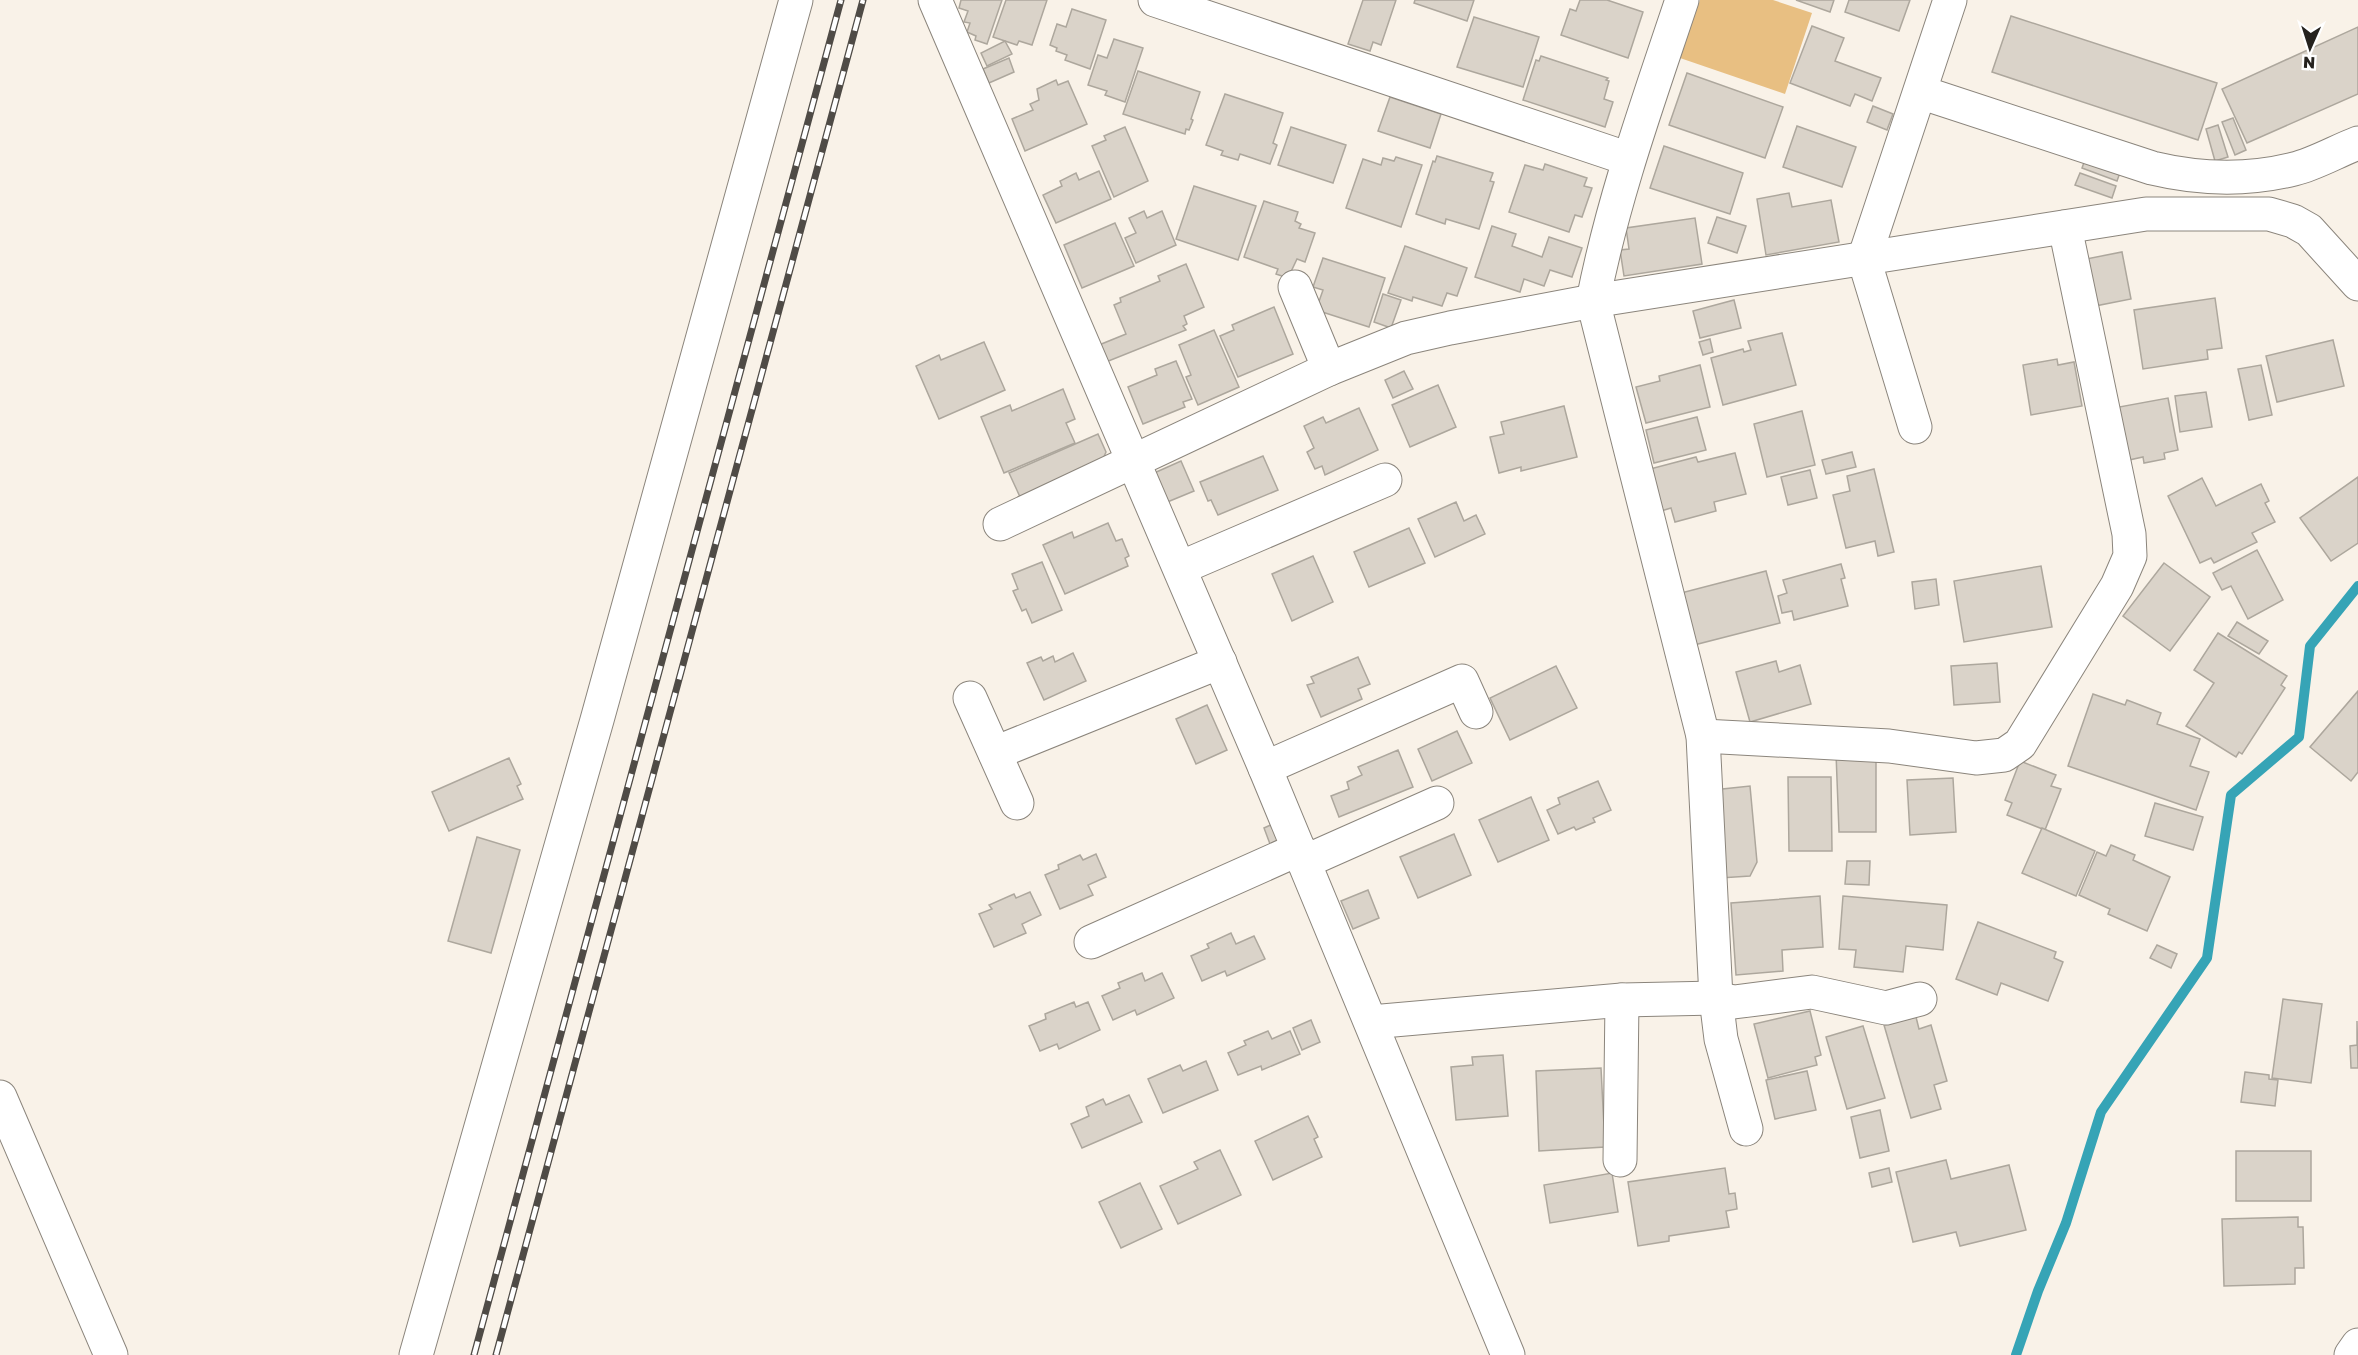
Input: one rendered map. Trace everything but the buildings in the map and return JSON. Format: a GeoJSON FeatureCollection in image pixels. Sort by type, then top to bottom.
{"type":"FeatureCollection","features":[{"type":"Feature","properties":{"kind":"street"},"geometry":{"type":"LineString","coordinates":[[416,1355],[603,697],[796,0]]}},
{"type":"Feature","properties":{"kind":"street"},"geometry":{"type":"LineString","coordinates":[[935,0],[1135,461],[1302,855],[1509,1355]]}},
{"type":"Feature","properties":{"kind":"street"},"geometry":{"type":"LineString","coordinates":[[1155,0],[1629,159]]}},
{"type":"Feature","properties":{"kind":"street"},"geometry":{"type":"LineString","coordinates":[[1682,0],[1629,159],[1600,265],[1593,301],[1703,736],[1716,998],[1721,1039],[1746,1129]]}},
{"type":"Feature","properties":{"kind":"street"},"geometry":{"type":"LineString","coordinates":[[1915,427],[1864,259],[1950,0]]}},
{"type":"Feature","properties":{"kind":"street"},"geometry":{"type":"LineString","coordinates":[[1920,92],[2151,168],[2184,176],[2219,178],[2294,169],[2358,143]]}},
{"type":"Feature","properties":{"kind":"street"},"geometry":{"type":"LineString","coordinates":[[1000,524],[1329,369],[1406,338],[1593,301],[2146,214],[2269,214],[2293,221],[2309,230],[2358,284]]}},
{"type":"Feature","properties":{"kind":"street"},"geometry":{"type":"LineString","coordinates":[[1703,736],[1888,746],[1976,758],[2004,755],[2020,744],[2117,586],[2130,556],[2129,534],[2065,227]]}},
{"type":"Feature","properties":{"kind":"street"},"geometry":{"type":"LineString","coordinates":[[1295,287],[1329,369]]}},
{"type":"Feature","properties":{"kind":"street"},"geometry":{"type":"LineString","coordinates":[[1180,568],[1385,480]]}},
{"type":"Feature","properties":{"kind":"street"},"geometry":{"type":"LineString","coordinates":[[995,753],[1220,662]]}},
{"type":"Feature","properties":{"kind":"street"},"geometry":{"type":"LineString","coordinates":[[1265,768],[1462,681],[1476,712]]}},
{"type":"Feature","properties":{"kind":"street"},"geometry":{"type":"LineString","coordinates":[[970,698],[1017,803]]}},
{"type":"Feature","properties":{"kind":"street"},"geometry":{"type":"LineString","coordinates":[[1091,942],[1302,855],[1437,803]]}},
{"type":"Feature","properties":{"kind":"street"},"geometry":{"type":"LineString","coordinates":[[1371,1022],[1622,1000],[1716,998],[1734,1002],[1812,992],[1886,1008],[1920,999]]}},
{"type":"Feature","properties":{"kind":"street"},"geometry":{"type":"LineString","coordinates":[[1620,1160],[1622,1000]]}},
{"type":"Feature","properties":{"kind":"street"},"geometry":{"type":"LineString","coordinates":[[0,1097],[111,1355]]}},
{"type":"Feature","properties":{"kind":"street"},"geometry":{"type":"LineString","coordinates":[[2351,1355],[2358,1345]]}},
{"type":"Feature","properties":{"kind":"shaded area"},"geometry":{"type":"Polygon","coordinates":[[[1700,0],[1773,0],[1812,13],[1785,94],[1680,58],[1700,0]]]}},
{"type":"Feature","properties":{"kind":"waterway"},"geometry":{"type":"LineString","coordinates":[[2016,1355],[2038,1291],[2066,1223],[2101,1112],[2207,958],[2231,795],[2299,737],[2310,646],[2358,586]]}},
{"type":"Feature","properties":{"kind":"railway"},"geometry":{"type":"LineString","coordinates":[[474,1355],[841,0]]}},
{"type":"Feature","properties":{"kind":"railway"},"geometry":{"type":"LineString","coordinates":[[496,1355],[863,0]]}}]}
